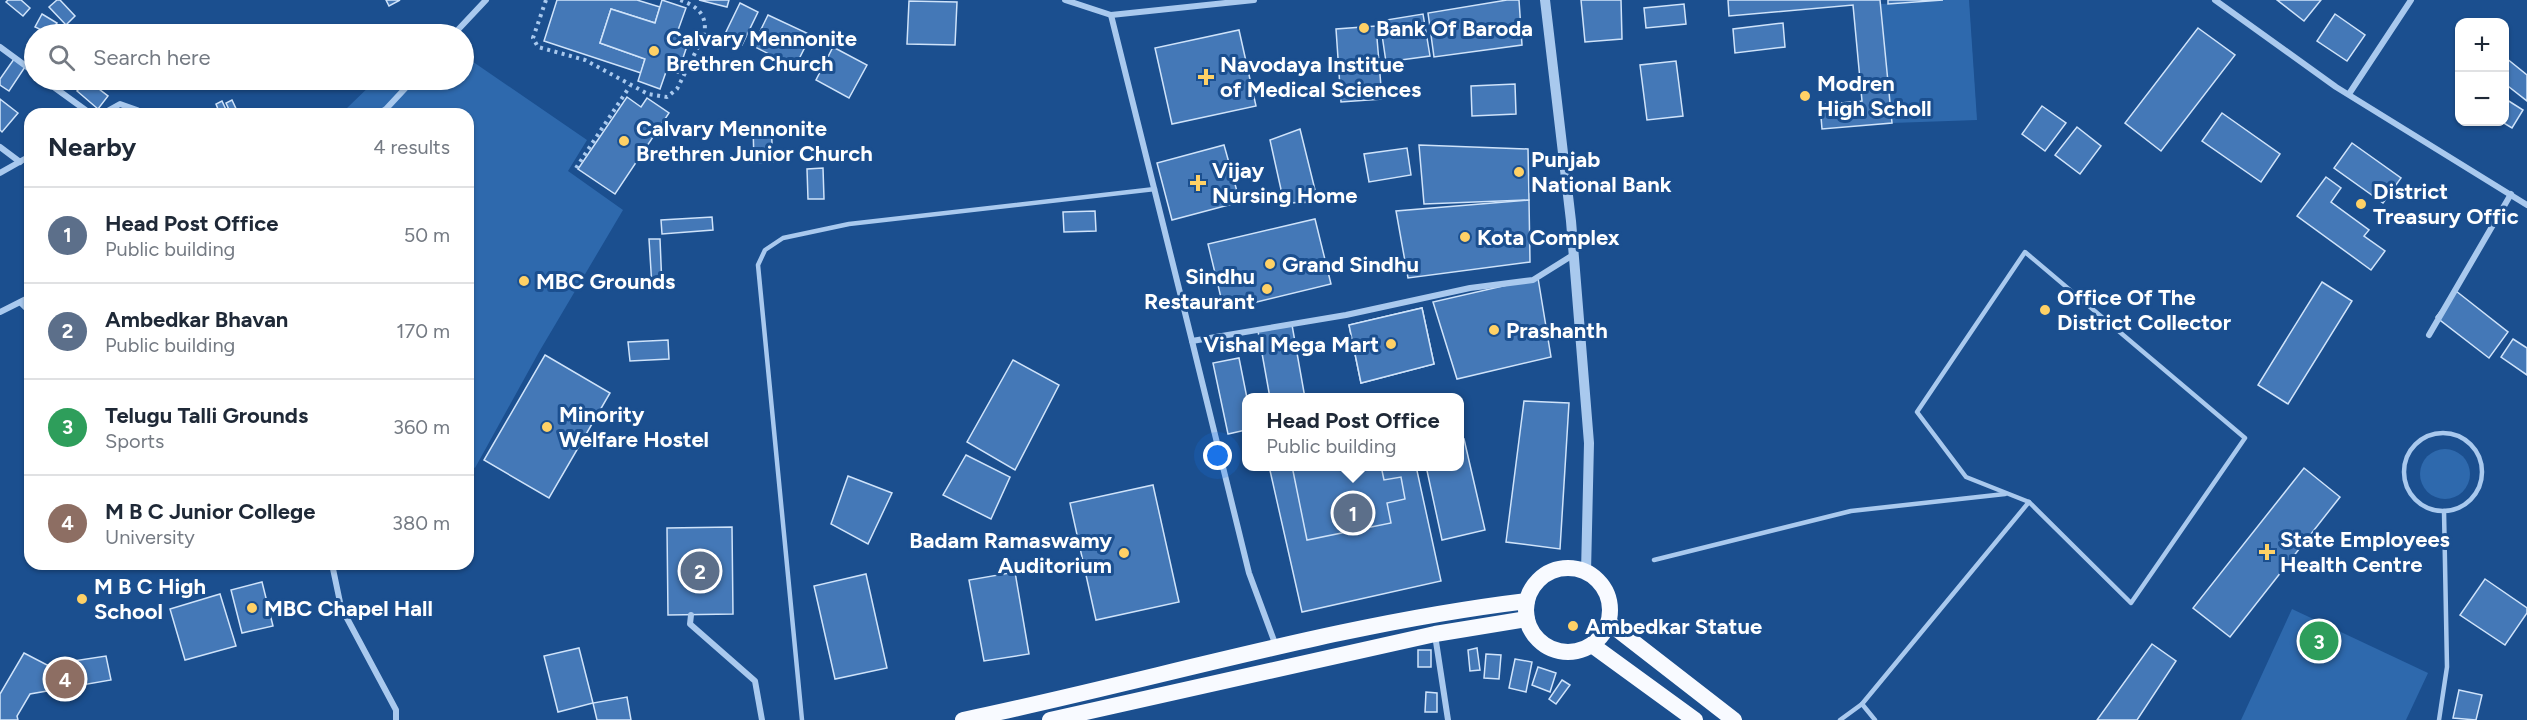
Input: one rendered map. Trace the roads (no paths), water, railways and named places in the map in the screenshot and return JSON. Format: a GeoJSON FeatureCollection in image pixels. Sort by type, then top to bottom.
{"type":"FeatureCollection","features":[{"type":"Feature","properties":{"kind":"highway"},"geometry":{"type":"LineString","coordinates":[[1561,568],[1574,568],[1596,578],[1604,588],[1610,605],[1609,623],[1592,645],[1567,652],[1553,649],[1541,642],[1532,631],[1527,619],[1527,601],[1539,579],[1561,568]]}},
{"type":"Feature","properties":{"kind":"highway"},"geometry":{"type":"LineString","coordinates":[[963,720],[1276,646],[1463,609],[1527,601]]}},
{"type":"Feature","properties":{"kind":"highway"},"geometry":{"type":"LineString","coordinates":[[1050,720],[1435,634],[1527,619]]}},
{"type":"Feature","properties":{"kind":"highway"},"geometry":{"type":"LineString","coordinates":[[1609,623],[1734,720]]}},
{"type":"Feature","properties":{"kind":"highway"},"geometry":{"type":"LineString","coordinates":[[1592,645],[1695,720]]}},
{"type":"Feature","properties":{"kind":"street"},"geometry":{"type":"LineString","coordinates":[[463,24],[486,0]]}},
{"type":"Feature","properties":{"kind":"street"},"geometry":{"type":"LineString","coordinates":[[1065,0],[1111,15],[1254,0]]}},
{"type":"Feature","properties":{"kind":"street"},"geometry":{"type":"LineString","coordinates":[[1545,0],[1573,255],[1589,443],[1586,572]]}},
{"type":"Feature","properties":{"kind":"street"},"geometry":{"type":"LineString","coordinates":[[2215,0],[2349,94],[2527,205]]}},
{"type":"Feature","properties":{"kind":"street"},"geometry":{"type":"LineString","coordinates":[[2349,94],[2411,0]]}},
{"type":"Feature","properties":{"kind":"street"},"geometry":{"type":"LineString","coordinates":[[1111,15],[1250,573],[1276,646]]}},
{"type":"Feature","properties":{"kind":"street"},"geometry":{"type":"LineString","coordinates":[[0,47],[24,65]]}},
{"type":"Feature","properties":{"kind":"street"},"geometry":{"type":"LineString","coordinates":[[58,90],[83,108]]}},
{"type":"Feature","properties":{"kind":"street"},"geometry":{"type":"LineString","coordinates":[[387,108],[404,90]]}},
{"type":"Feature","properties":{"kind":"street"},"geometry":{"type":"LineString","coordinates":[[113,108],[120,104],[131,108]]}},
{"type":"Feature","properties":{"kind":"street"},"geometry":{"type":"LineString","coordinates":[[0,147],[20,162]]}},
{"type":"Feature","properties":{"kind":"street"},"geometry":{"type":"LineString","coordinates":[[0,173],[24,160]]}},
{"type":"Feature","properties":{"kind":"street"},"geometry":{"type":"LineString","coordinates":[[2429,335],[2511,194]]}},
{"type":"Feature","properties":{"kind":"street"},"geometry":{"type":"LineString","coordinates":[[1192,341],[1347,315],[1470,288],[1533,280],[1573,255]]}},
{"type":"Feature","properties":{"kind":"street"},"geometry":{"type":"LineString","coordinates":[[0,312],[24,301]]}},
{"type":"Feature","properties":{"kind":"street"},"geometry":{"type":"LineString","coordinates":[[21,303],[24,306]]}},
{"type":"Feature","properties":{"kind":"street"},"geometry":{"type":"LineString","coordinates":[[333,570],[341,607],[396,710],[396,720]]}},
{"type":"Feature","properties":{"kind":"street"},"geometry":{"type":"LineString","coordinates":[[691,615],[690,624],[755,681],[762,720]]}},
{"type":"Feature","properties":{"kind":"street"},"geometry":{"type":"LineString","coordinates":[[1435,634],[1448,720]]}},
{"type":"Feature","properties":{"kind":"lane"},"geometry":{"type":"LineString","coordinates":[[802,720],[758,266],[765,250],[783,238],[849,224],[1155,189]]}},
{"type":"Feature","properties":{"kind":"lane"},"geometry":{"type":"LineString","coordinates":[[2025,252],[2245,438],[2131,603],[2029,502],[1965,477],[1917,412],[2025,252]]}},
{"type":"Feature","properties":{"kind":"lane"},"geometry":{"type":"LineString","coordinates":[[2441,433],[2456,435],[2469,444],[2478,456],[2482,471],[2480,486],[2471,499],[2459,508],[2444,511],[2429,509],[2416,501],[2407,488],[2403,473],[2406,458],[2414,445],[2426,436],[2441,433]]}},
{"type":"Feature","properties":{"kind":"lane"},"geometry":{"type":"LineString","coordinates":[[1654,560],[1851,511],[2007,494]]}},
{"type":"Feature","properties":{"kind":"lane"},"geometry":{"type":"LineString","coordinates":[[1840,720],[1862,704],[2029,502]]}},
{"type":"Feature","properties":{"kind":"lane"},"geometry":{"type":"LineString","coordinates":[[2439,720],[2447,667],[2444,511]]}},
{"type":"Feature","properties":{"kind":"lane"},"geometry":{"type":"LineString","coordinates":[[1862,704],[1875,720]]}},
{"type":"Feature","properties":{"kind":"place","name":"Bank Of Baroda"},"geometry":{"type":"Point","coordinates":[1364,28]}},
{"type":"Feature","properties":{"kind":"place","name":"Calvary Mennonite Brethren Church"},"geometry":{"type":"Point","coordinates":[654,51]}},
{"type":"Feature","properties":{"kind":"place","name":"Navodaya Institue of Medical Sciences"},"geometry":{"type":"Point","coordinates":[1206,77]}},
{"type":"Feature","properties":{"kind":"place","name":"Modren High Scholl"},"geometry":{"type":"Point","coordinates":[1805,96]}},
{"type":"Feature","properties":{"kind":"place","name":"Calvary Mennonite Brethren Junior Church"},"geometry":{"type":"Point","coordinates":[624,141]}},
{"type":"Feature","properties":{"kind":"place","name":"Punjab National Bank"},"geometry":{"type":"Point","coordinates":[1519,172]}},
{"type":"Feature","properties":{"kind":"place","name":"Vijay Nursing Home"},"geometry":{"type":"Point","coordinates":[1198,183]}},
{"type":"Feature","properties":{"kind":"place","name":"District Treasury Offic"},"geometry":{"type":"Point","coordinates":[2361,204]}},
{"type":"Feature","properties":{"kind":"place","name":"Kota Complex"},"geometry":{"type":"Point","coordinates":[1465,237]}},
{"type":"Feature","properties":{"kind":"place","name":"Grand Sindhu"},"geometry":{"type":"Point","coordinates":[1270,264]}},
{"type":"Feature","properties":{"kind":"place","name":"MBC Grounds"},"geometry":{"type":"Point","coordinates":[524,281]}},
{"type":"Feature","properties":{"kind":"place","name":"Sindhu Restaurant"},"geometry":{"type":"Point","coordinates":[1267,289]}},
{"type":"Feature","properties":{"kind":"place","name":"Office Of The District Collector"},"geometry":{"type":"Point","coordinates":[2045,310]}},
{"type":"Feature","properties":{"kind":"place","name":"Prashanth"},"geometry":{"type":"Point","coordinates":[1494,330]}},
{"type":"Feature","properties":{"kind":"place","name":"Vishal Mega Mart"},"geometry":{"type":"Point","coordinates":[1391,344]}},
{"type":"Feature","properties":{"kind":"place","name":"Minority Welfare Hostel"},"geometry":{"type":"Point","coordinates":[547,427]}},
{"type":"Feature","properties":{"kind":"place","name":"Head Post Office"},"geometry":{"type":"Point","coordinates":[1353,513]}},
{"type":"Feature","properties":{"kind":"place","name":"State Employees Health Centre"},"geometry":{"type":"Point","coordinates":[2267,552]}},
{"type":"Feature","properties":{"kind":"place","name":"Badam Ramaswamy Auditorium"},"geometry":{"type":"Point","coordinates":[1124,553]}},
{"type":"Feature","properties":{"kind":"place","name":"Ambedkar Bhavan"},"geometry":{"type":"Point","coordinates":[700,571]}},
{"type":"Feature","properties":{"kind":"place","name":"M B C High School"},"geometry":{"type":"Point","coordinates":[82,599]}},
{"type":"Feature","properties":{"kind":"place","name":"MBC Chapel Hall"},"geometry":{"type":"Point","coordinates":[252,608]}},
{"type":"Feature","properties":{"kind":"place","name":"Ambedkar Statue"},"geometry":{"type":"Point","coordinates":[1573,626]}},
{"type":"Feature","properties":{"kind":"place","name":"Telugu Talli Grounds"},"geometry":{"type":"Point","coordinates":[2319,641]}},
{"type":"Feature","properties":{"kind":"place","name":"M B C Junior College"},"geometry":{"type":"Point","coordinates":[65,679]}}]}
